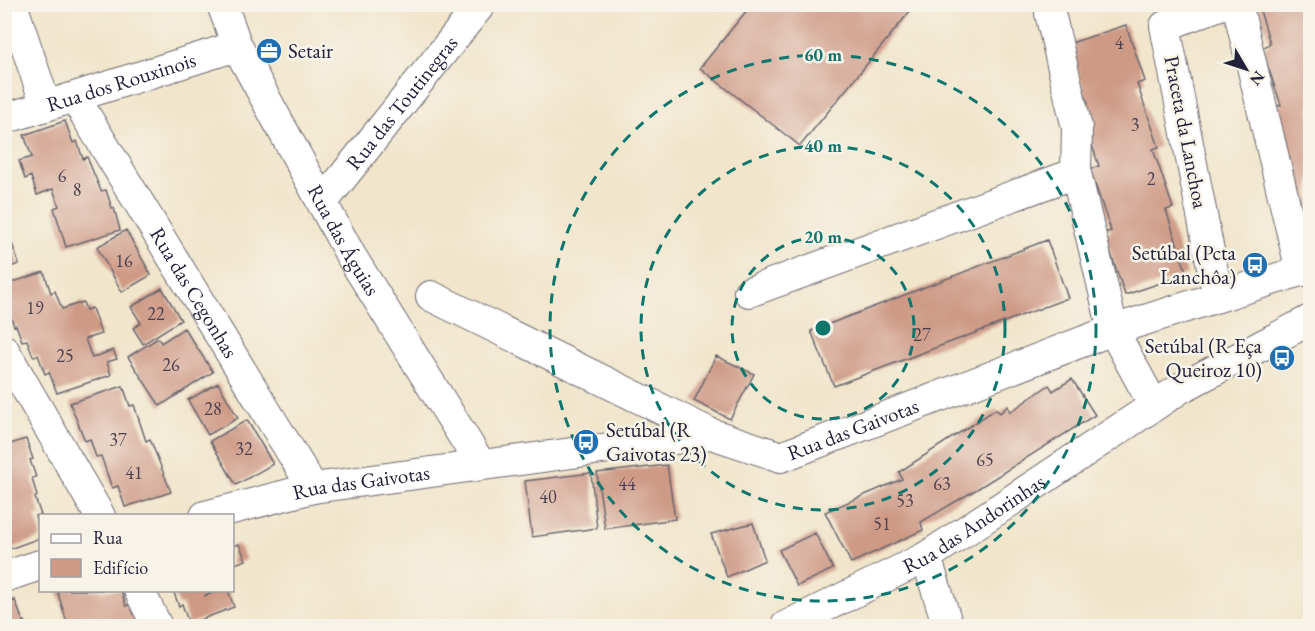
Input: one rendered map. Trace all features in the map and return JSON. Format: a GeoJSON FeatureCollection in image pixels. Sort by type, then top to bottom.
{"type":"FeatureCollection","features":[{"type":"Feature","properties":{"kind":"street"},"geometry":{"type":"LineString","coordinates":[[12,4],[46,106]]}},
{"type":"Feature","properties":{"kind":"street","name":"Rua das Águias"},"geometry":{"type":"LineString","coordinates":[[222,4],[237,46],[351,256],[481,465]]}},
{"type":"Feature","properties":{"kind":"street","name":"Rua das Toutinegras"},"geometry":{"type":"LineString","coordinates":[[322,203],[481,4]]}},
{"type":"Feature","properties":{"kind":"street","name":"Praceta da Lanchoa"},"geometry":{"type":"LineString","coordinates":[[1218,297],[1165,26],[1222,4]]}},
{"type":"Feature","properties":{"kind":"street"},"geometry":{"type":"LineString","coordinates":[[1237,4],[1306,270]]}},
{"type":"Feature","properties":{"kind":"street"},"geometry":{"type":"LineString","coordinates":[[1050,13],[1077,128],[1076,173],[1113,330],[1154,406]]}},
{"type":"Feature","properties":{"kind":"street","name":"Rua dos Rouxinois"},"geometry":{"type":"LineString","coordinates":[[4,119],[237,46]]}},
{"type":"Feature","properties":{"kind":"street","name":"Rua das Cegonhas"},"geometry":{"type":"LineString","coordinates":[[75,98],[313,488]]}},
{"type":"Feature","properties":{"kind":"street"},"geometry":{"type":"LineString","coordinates":[[749,292],[1076,173]]}},
{"type":"Feature","properties":{"kind":"street","name":"Rua das Gaivotas"},"geometry":{"type":"LineString","coordinates":[[213,514],[313,488],[712,434],[781,457],[1113,330],[1306,270]]}},
{"type":"Feature","properties":{"kind":"street"},"geometry":{"type":"LineString","coordinates":[[431,296],[712,434]]}},
{"type":"Feature","properties":{"kind":"street","name":"Rua das Andorinhas"},"geometry":{"type":"LineString","coordinates":[[786,627],[926,557],[1181,388],[1311,320]]}},
{"type":"Feature","properties":{"kind":"street"},"geometry":{"type":"LineString","coordinates":[[4,350],[99,514]]}},
{"type":"Feature","properties":{"kind":"street"},"geometry":{"type":"LineString","coordinates":[[926,557],[948,627]]}},
{"type":"Feature","properties":{"kind":"street"},"geometry":{"type":"LineString","coordinates":[[4,577],[39,564]]}},
{"type":"Feature","properties":{"kind":"street"},"geometry":{"type":"LineString","coordinates":[[140,592],[157,627]]}},
{"type":"Feature","properties":{"kind":"building"},"geometry":{"type":"Polygon","coordinates":[[[752,4],[916,4],[800,146],[700,68],[752,4]]]}},
{"type":"Feature","properties":{"kind":"building"},"geometry":{"type":"Polygon","coordinates":[[[1258,4],[1310,4],[1310,234],[1307,235],[1287,173],[1293,171],[1272,108],[1281,105],[1262,49],[1270,43],[1258,4]]]}},
{"type":"Feature","properties":{"kind":"building"},"geometry":{"type":"Polygon","coordinates":[[[1126,25],[1145,81],[1137,84],[1159,147],[1153,149],[1173,208],[1166,210],[1187,274],[1125,295],[1104,233],[1111,231],[1090,169],[1099,166],[1080,109],[1088,104],[1068,44],[1126,25]]]}},
{"type":"Feature","properties":{"kind":"building"},"geometry":{"type":"Polygon","coordinates":[[[65,121],[73,143],[77,141],[83,159],[87,157],[101,191],[106,190],[120,230],[66,247],[54,208],[59,206],[53,189],[37,195],[31,176],[25,179],[19,161],[32,157],[24,135],[65,121]]]}},
{"type":"Feature","properties":{"kind":"building"},"geometry":{"type":"Polygon","coordinates":[[[4,220],[19,264],[4,269],[4,220]]]}},
{"type":"Feature","properties":{"kind":"building"},"geometry":{"type":"Polygon","coordinates":[[[126,230],[151,275],[122,292],[97,247],[126,230]]]}},
{"type":"Feature","properties":{"kind":"building"},"geometry":{"type":"Polygon","coordinates":[[[1047,240],[1068,298],[834,386],[811,331],[1047,240]]]}},
{"type":"Feature","properties":{"kind":"building"},"geometry":{"type":"Polygon","coordinates":[[[44,272],[51,293],[55,291],[62,309],[83,302],[86,310],[92,308],[101,334],[85,339],[92,358],[113,350],[117,359],[107,362],[111,375],[57,393],[49,372],[45,374],[38,355],[33,356],[27,340],[22,341],[16,325],[14,326],[4,296],[4,285],[44,272]]]}},
{"type":"Feature","properties":{"kind":"building"},"geometry":{"type":"Polygon","coordinates":[[[162,288],[181,320],[143,344],[133,328],[141,323],[131,307],[162,288]]]}},
{"type":"Feature","properties":{"kind":"building"},"geometry":{"type":"Polygon","coordinates":[[[184,328],[213,372],[160,406],[128,357],[158,338],[161,343],[184,328]]]}},
{"type":"Feature","properties":{"kind":"building"},"geometry":{"type":"Polygon","coordinates":[[[716,356],[754,374],[730,419],[694,401],[716,356]]]}},
{"type":"Feature","properties":{"kind":"building"},"geometry":{"type":"Polygon","coordinates":[[[1072,379],[1095,415],[921,522],[923,530],[851,563],[825,512],[902,479],[899,472],[996,409],[1000,413],[1008,406],[1010,412],[1049,385],[1053,391],[1072,379]]]}},
{"type":"Feature","properties":{"kind":"building"},"geometry":{"type":"Polygon","coordinates":[[[218,383],[238,418],[208,435],[188,400],[218,383]]]}},
{"type":"Feature","properties":{"kind":"building"},"geometry":{"type":"Polygon","coordinates":[[[123,386],[130,406],[134,405],[146,441],[150,439],[171,492],[125,507],[118,486],[112,488],[101,456],[96,457],[90,439],[85,441],[70,403],[123,386]]]}},
{"type":"Feature","properties":{"kind":"building"},"geometry":{"type":"Polygon","coordinates":[[[247,420],[273,464],[236,485],[210,441],[247,420]]]}},
{"type":"Feature","properties":{"kind":"building"},"geometry":{"type":"Polygon","coordinates":[[[26,439],[33,459],[30,460],[36,477],[32,478],[41,514],[35,516],[39,528],[39,538],[4,551],[4,446],[26,439]]]}},
{"type":"Feature","properties":{"kind":"building"},"geometry":{"type":"Polygon","coordinates":[[[667,465],[675,519],[605,529],[597,473],[667,465]]]}},
{"type":"Feature","properties":{"kind":"building"},"geometry":{"type":"Polygon","coordinates":[[[591,473],[597,528],[532,537],[525,481],[591,473]]]}},
{"type":"Feature","properties":{"kind":"building"},"geometry":{"type":"Polygon","coordinates":[[[753,523],[765,560],[727,577],[711,534],[753,523]]]}},
{"type":"Feature","properties":{"kind":"building"},"geometry":{"type":"Polygon","coordinates":[[[815,533],[833,569],[797,586],[779,550],[815,533]]]}},
{"type":"Feature","properties":{"kind":"building"},"geometry":{"type":"Polygon","coordinates":[[[239,544],[246,560],[234,564],[234,545],[239,544]]]}},
{"type":"Feature","properties":{"kind":"building"},"geometry":{"type":"Polygon","coordinates":[[[58,592],[122,592],[126,606],[131,604],[138,621],[140,619],[143,626],[74,626],[73,624],[68,626],[58,592]]]}},
{"type":"Feature","properties":{"kind":"building"},"geometry":{"type":"Polygon","coordinates":[[[174,592],[212,592],[204,596],[215,592],[229,592],[234,607],[189,624],[182,604],[179,606],[174,592]]]}},
{"type":"Feature","properties":{"kind":"building"},"geometry":{"type":"Polygon","coordinates":[[[15,600],[23,622],[25,621],[27,626],[4,626],[4,605],[15,600]]]}},
{"type":"Feature","properties":{"kind":"place","name":"Setair"},"geometry":{"type":"Point","coordinates":[269,51]}},
{"type":"Feature","properties":{"kind":"place","name":"Setúbal (Pcta Lanchôa)"},"geometry":{"type":"Point","coordinates":[1255,265]}},
{"type":"Feature","properties":{"kind":"place","name":"Setúbal (R Eça Queiroz 10)"},"geometry":{"type":"Point","coordinates":[1282,358]}},
{"type":"Feature","properties":{"kind":"place","name":"Setúbal (R Gaivotas 23)"},"geometry":{"type":"Point","coordinates":[586,442]}}]}
